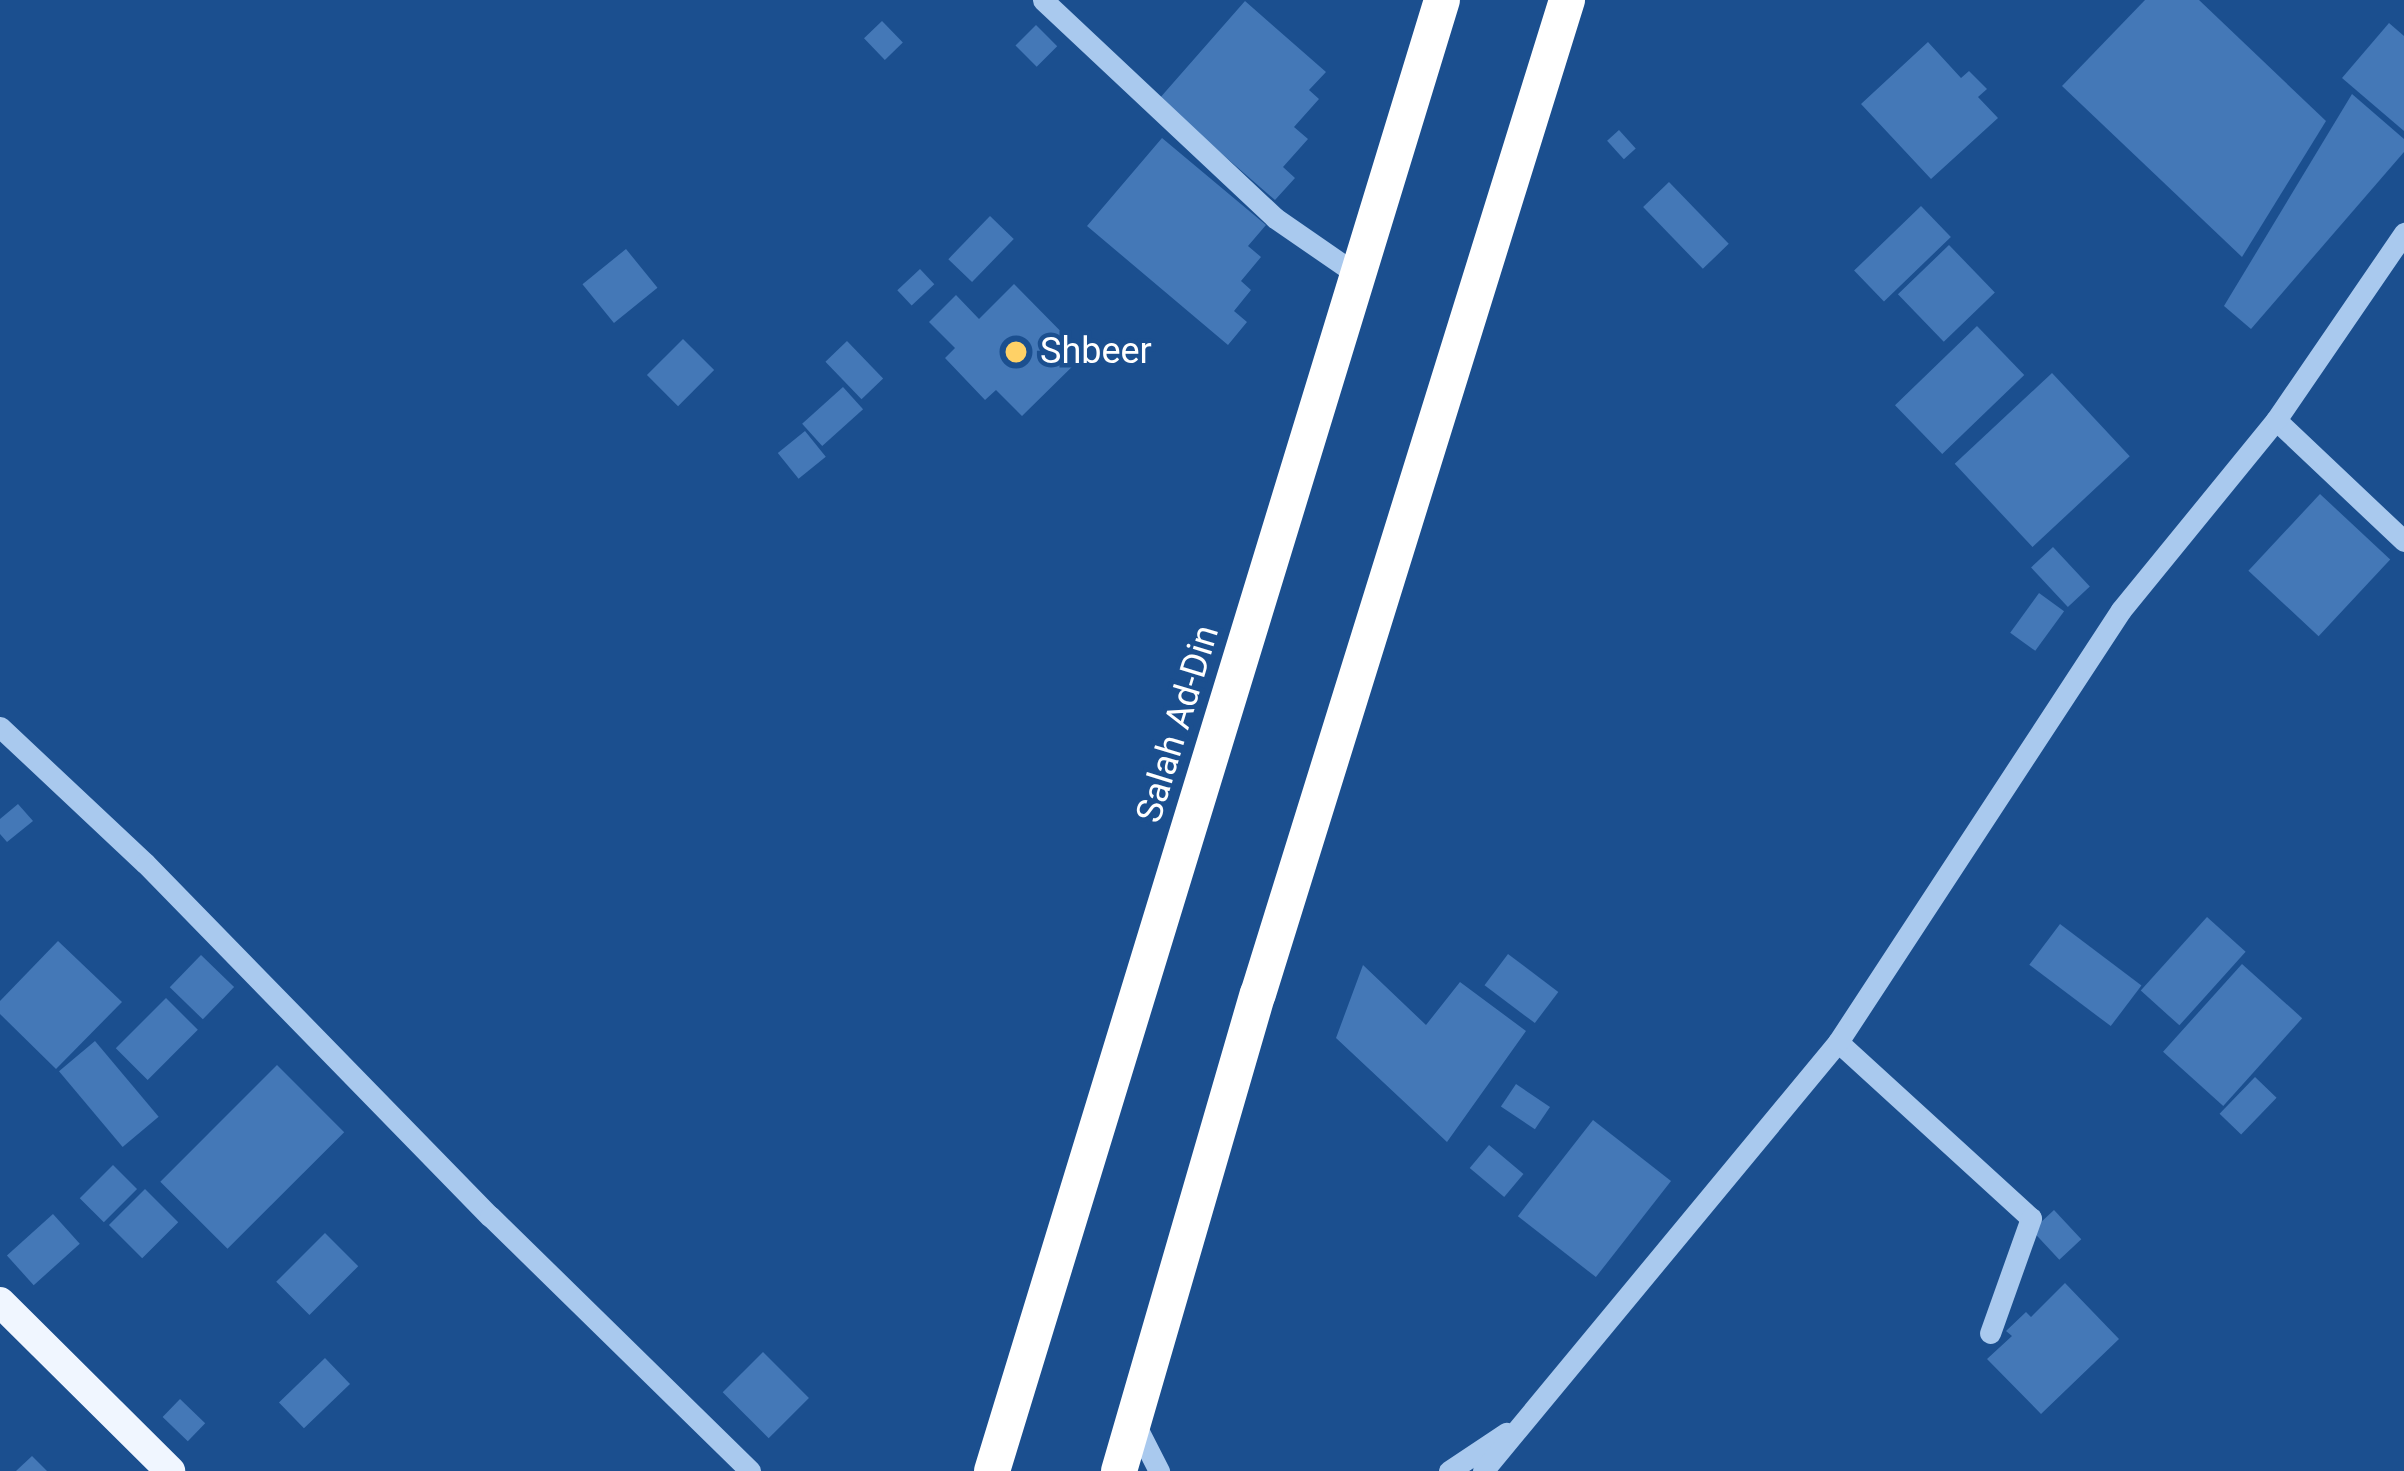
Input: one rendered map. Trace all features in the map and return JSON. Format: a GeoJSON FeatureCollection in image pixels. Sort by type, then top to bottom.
{"type":"FeatureCollection","features":[{"type":"Feature","properties":{"kind":"highway","name":"Salah Ad-Din"},"geometry":{"type":"LineString","coordinates":[[992,1471],[1442,0]]}},
{"type":"Feature","properties":{"kind":"highway"},"geometry":{"type":"LineString","coordinates":[[1119,1471],[1265,971],[1567,0]]}},
{"type":"Feature","properties":{"kind":"main road"},"geometry":{"type":"LineString","coordinates":[[0,1302],[170,1471]]}},
{"type":"Feature","properties":{"kind":"street"},"geometry":{"type":"LineString","coordinates":[[1042,0],[1275,218],[1359,276]]}},
{"type":"Feature","properties":{"kind":"street"},"geometry":{"type":"LineString","coordinates":[[1484,1471],[1838,1042],[2122,610],[2276,419],[2404,232]]}},
{"type":"Feature","properties":{"kind":"street"},"geometry":{"type":"LineString","coordinates":[[2276,419],[2404,541]]}},
{"type":"Feature","properties":{"kind":"street"},"geometry":{"type":"LineString","coordinates":[[0,728],[145,862],[750,1471]]}},
{"type":"Feature","properties":{"kind":"street"},"geometry":{"type":"LineString","coordinates":[[1838,1042],[2031,1218],[1990,1333]]}},
{"type":"Feature","properties":{"kind":"street"},"geometry":{"type":"LineString","coordinates":[[1449,1471],[1532,1416]]}},
{"type":"Feature","properties":{"kind":"street"},"geometry":{"type":"LineString","coordinates":[[1136,1424],[1159,1471]]}},
{"type":"Feature","properties":{"kind":"building"},"geometry":{"type":"Polygon","coordinates":[[[2145,0],[2199,0],[2326,121],[2242,257],[2062,86],[2145,0]]]}},
{"type":"Feature","properties":{"kind":"building"},"geometry":{"type":"Polygon","coordinates":[[[1245,1],[1326,72],[1309,90],[1319,99],[1294,127],[1308,139],[1283,167],[1295,178],[1275,200],[1159,99],[1245,1]]]}},
{"type":"Feature","properties":{"kind":"building"},"geometry":{"type":"Polygon","coordinates":[[[882,21],[903,43],[885,60],[864,38],[882,21]]]}},
{"type":"Feature","properties":{"kind":"building"},"geometry":{"type":"Polygon","coordinates":[[[2389,23],[2404,36],[2404,131],[2342,78],[2389,23]]]}},
{"type":"Feature","properties":{"kind":"building"},"geometry":{"type":"Polygon","coordinates":[[[1036,25],[1057,46],[1037,67],[1015,46],[1036,25]]]}},
{"type":"Feature","properties":{"kind":"building"},"geometry":{"type":"Polygon","coordinates":[[[1928,42],[1961,78],[1969,71],[1987,89],[1978,97],[1998,118],[1931,179],[1861,104],[1928,42]]]}},
{"type":"Feature","properties":{"kind":"building"},"geometry":{"type":"Polygon","coordinates":[[[2352,94],[2404,139],[2404,152],[2251,329],[2224,306],[2352,94]]]}},
{"type":"Feature","properties":{"kind":"building"},"geometry":{"type":"Polygon","coordinates":[[[1619,130],[1636,149],[1624,159],[1607,141],[1619,130]]]}},
{"type":"Feature","properties":{"kind":"building"},"geometry":{"type":"Polygon","coordinates":[[[1162,138],[1266,225],[1248,246],[1261,257],[1241,281],[1251,290],[1234,311],[1247,322],[1228,345],[1087,226],[1162,138]]]}},
{"type":"Feature","properties":{"kind":"building"},"geometry":{"type":"Polygon","coordinates":[[[1669,182],[1729,244],[1703,269],[1643,207],[1669,182]]]}},
{"type":"Feature","properties":{"kind":"building"},"geometry":{"type":"Polygon","coordinates":[[[1921,206],[1951,237],[1884,302],[1854,271],[1921,206]]]}},
{"type":"Feature","properties":{"kind":"building"},"geometry":{"type":"Polygon","coordinates":[[[990,216],[1014,239],[972,282],[948,259],[990,216]]]}},
{"type":"Feature","properties":{"kind":"building"},"geometry":{"type":"Polygon","coordinates":[[[1949,245],[1995,292],[1944,342],[1898,294],[1949,245]]]}},
{"type":"Feature","properties":{"kind":"building"},"geometry":{"type":"Polygon","coordinates":[[[626,249],[657,288],[614,323],[582,284],[626,249]]]}},
{"type":"Feature","properties":{"kind":"building"},"geometry":{"type":"Polygon","coordinates":[[[920,269],[934,284],[912,306],[897,290],[920,269]]]}},
{"type":"Feature","properties":{"kind":"building","name":"Shbeer"},"geometry":{"type":"Polygon","coordinates":[[[1014,284],[1084,355],[1022,416],[996,390],[985,400],[945,358],[955,348],[929,322],[956,295],[979,319],[1014,284]]]}},
{"type":"Feature","properties":{"kind":"building"},"geometry":{"type":"Polygon","coordinates":[[[1977,326],[2024,375],[1942,454],[1895,405],[1977,326]]]}},
{"type":"Feature","properties":{"kind":"building"},"geometry":{"type":"Polygon","coordinates":[[[683,339],[714,370],[678,406],[647,375],[683,339]]]}},
{"type":"Feature","properties":{"kind":"building"},"geometry":{"type":"Polygon","coordinates":[[[847,341],[883,378],[862,399],[825,362],[847,341]]]}},
{"type":"Feature","properties":{"kind":"building"},"geometry":{"type":"Polygon","coordinates":[[[2052,373],[2130,456],[2032,547],[1955,464],[2052,373]]]}},
{"type":"Feature","properties":{"kind":"building"},"geometry":{"type":"Polygon","coordinates":[[[843,387],[863,409],[822,446],[802,424],[843,387]]]}},
{"type":"Feature","properties":{"kind":"building"},"geometry":{"type":"Polygon","coordinates":[[[805,431],[826,457],[799,479],[778,453],[805,431]]]}},
{"type":"Feature","properties":{"kind":"building"},"geometry":{"type":"Polygon","coordinates":[[[2320,494],[2390,559],[2319,636],[2248,571],[2320,494]]]}},
{"type":"Feature","properties":{"kind":"building"},"geometry":{"type":"Polygon","coordinates":[[[2053,547],[2090,586],[2068,607],[2031,567],[2053,547]]]}},
{"type":"Feature","properties":{"kind":"building"},"geometry":{"type":"Polygon","coordinates":[[[2039,593],[2064,611],[2035,651],[2010,633],[2039,593]]]}},
{"type":"Feature","properties":{"kind":"building"},"geometry":{"type":"Polygon","coordinates":[[[18,804],[33,821],[7,842],[0,834],[0,819],[18,804]]]}},
{"type":"Feature","properties":{"kind":"building"},"geometry":{"type":"Polygon","coordinates":[[[2207,917],[2246,952],[2179,1025],[2141,991],[2207,917]]]}},
{"type":"Feature","properties":{"kind":"building"},"geometry":{"type":"Polygon","coordinates":[[[2060,924],[2141,985],[2111,1026],[2029,965],[2060,924]]]}},
{"type":"Feature","properties":{"kind":"building"},"geometry":{"type":"Polygon","coordinates":[[[58,941],[122,1002],[56,1069],[0,1014],[0,1001],[58,941]]]}},
{"type":"Feature","properties":{"kind":"building"},"geometry":{"type":"Polygon","coordinates":[[[1508,954],[1558,992],[1535,1023],[1485,985],[1508,954]]]}},
{"type":"Feature","properties":{"kind":"building"},"geometry":{"type":"Polygon","coordinates":[[[201,955],[234,987],[203,1019],[170,987],[201,955]]]}},
{"type":"Feature","properties":{"kind":"building"},"geometry":{"type":"Polygon","coordinates":[[[2242,964],[2302,1018],[2223,1106],[2163,1052],[2242,964]]]}},
{"type":"Feature","properties":{"kind":"building"},"geometry":{"type":"Polygon","coordinates":[[[1363,965],[1426,1025],[1460,982],[1526,1031],[1447,1142],[1336,1038],[1363,965]]]}},
{"type":"Feature","properties":{"kind":"building"},"geometry":{"type":"Polygon","coordinates":[[[166,998],[198,1030],[148,1080],[116,1048],[166,998]]]}},
{"type":"Feature","properties":{"kind":"building"},"geometry":{"type":"Polygon","coordinates":[[[95,1041],[159,1117],[123,1147],[59,1071],[95,1041]]]}},
{"type":"Feature","properties":{"kind":"building"},"geometry":{"type":"Polygon","coordinates":[[[277,1065],[344,1132],[228,1249],[160,1182],[277,1065]]]}},
{"type":"Feature","properties":{"kind":"building"},"geometry":{"type":"Polygon","coordinates":[[[2255,1077],[2277,1098],[2241,1135],[2220,1114],[2255,1077]]]}},
{"type":"Feature","properties":{"kind":"building"},"geometry":{"type":"Polygon","coordinates":[[[1516,1084],[1550,1107],[1535,1129],[1501,1106],[1516,1084]]]}},
{"type":"Feature","properties":{"kind":"building"},"geometry":{"type":"Polygon","coordinates":[[[1593,1120],[1671,1181],[1596,1277],[1518,1216],[1593,1120]]]}},
{"type":"Feature","properties":{"kind":"building"},"geometry":{"type":"Polygon","coordinates":[[[1489,1145],[1523,1174],[1504,1197],[1470,1168],[1489,1145]]]}},
{"type":"Feature","properties":{"kind":"building"},"geometry":{"type":"Polygon","coordinates":[[[113,1165],[137,1189],[104,1222],[80,1198],[113,1165]]]}},
{"type":"Feature","properties":{"kind":"building"},"geometry":{"type":"Polygon","coordinates":[[[145,1189],[178,1222],[142,1258],[109,1225],[145,1189]]]}},
{"type":"Feature","properties":{"kind":"building"},"geometry":{"type":"Polygon","coordinates":[[[2054,1210],[2081,1239],[2059,1260],[2032,1230],[2054,1210]]]}},
{"type":"Feature","properties":{"kind":"building"},"geometry":{"type":"Polygon","coordinates":[[[53,1214],[80,1244],[34,1285],[7,1255],[53,1214]]]}},
{"type":"Feature","properties":{"kind":"building"},"geometry":{"type":"Polygon","coordinates":[[[325,1233],[358,1266],[309,1315],[276,1282],[325,1233]]]}},
{"type":"Feature","properties":{"kind":"building"},"geometry":{"type":"Polygon","coordinates":[[[2065,1283],[2119,1339],[2041,1414],[1987,1359],[2012,1336],[2006,1331],[2026,1312],[2031,1317],[2065,1283]]]}},
{"type":"Feature","properties":{"kind":"building"},"geometry":{"type":"Polygon","coordinates":[[[763,1352],[809,1398],[769,1438],[723,1392],[763,1352]]]}},
{"type":"Feature","properties":{"kind":"building"},"geometry":{"type":"Polygon","coordinates":[[[325,1358],[350,1384],[304,1428],[279,1402],[325,1358]]]}},
{"type":"Feature","properties":{"kind":"building"},"geometry":{"type":"Polygon","coordinates":[[[180,1399],[205,1423],[188,1441],[163,1417],[180,1399]]]}},
{"type":"Feature","properties":{"kind":"building"},"geometry":{"type":"Polygon","coordinates":[[[32,1456],[47,1471],[16,1471],[32,1456]]]}},
{"type":"Feature","properties":{"kind":"place","name":"Shbeer"},"geometry":{"type":"Point","coordinates":[1016,352]}}]}
